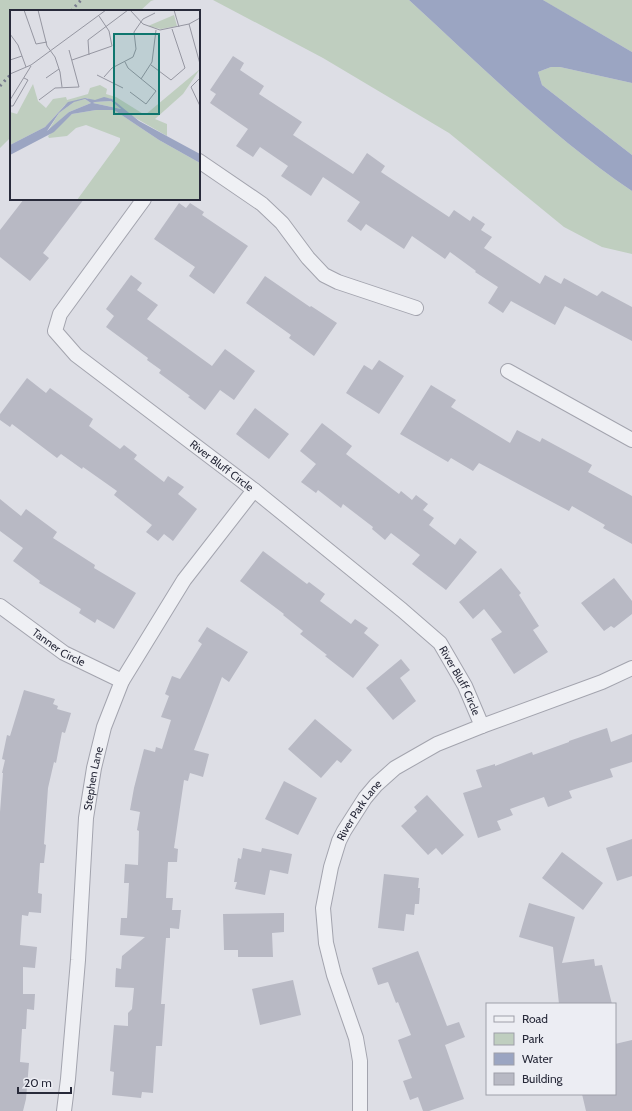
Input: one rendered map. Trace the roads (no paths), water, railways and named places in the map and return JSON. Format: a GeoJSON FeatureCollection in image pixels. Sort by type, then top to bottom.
{"type":"FeatureCollection","features":[{"type":"Feature","properties":{"kind":"street"},"geometry":{"type":"LineString","coordinates":[[200,162],[262,204],[282,223],[308,258],[324,275],[338,282],[416,308]]}},
{"type":"Feature","properties":{"kind":"street","name":"River Bluff Circle"},"geometry":{"type":"LineString","coordinates":[[143,200],[60,314],[55,331],[76,355],[254,490],[402,610],[440,643],[465,686],[482,726]]}},
{"type":"Feature","properties":{"kind":"street"},"geometry":{"type":"LineString","coordinates":[[508,371],[632,440]]}},
{"type":"Feature","properties":{"kind":"street","name":"Stephen Lane"},"geometry":{"type":"LineString","coordinates":[[64,1111],[78,960],[86,818],[94,768],[104,727],[122,682],[184,580],[254,490]]}},
{"type":"Feature","properties":{"kind":"street","name":"Tanner Circle"},"geometry":{"type":"LineString","coordinates":[[0,606],[64,653],[122,682]]}},
{"type":"Feature","properties":{"kind":"street","name":"River Park Lane"},"geometry":{"type":"LineString","coordinates":[[360,1111],[360,1061],[358,1046],[334,974],[326,943],[323,908],[331,867],[339,841],[365,798],[376,785],[395,768],[437,744],[602,682],[632,668]]}},
{"type":"Feature","properties":{"kind":"water"},"geometry":{"type":"Polygon","coordinates":[[[409,0],[543,0],[632,52],[632,83],[560,67],[551,67],[538,72],[542,85],[632,155],[632,191],[602,170],[545,124],[409,0]]]}},
{"type":"Feature","properties":{"kind":"railway"},"geometry":{"type":"LineString","coordinates":[[72,10],[81,0]]}},
{"type":"Feature","properties":{"kind":"railway"},"geometry":{"type":"LineString","coordinates":[[0,86],[10,75]]}}]}
